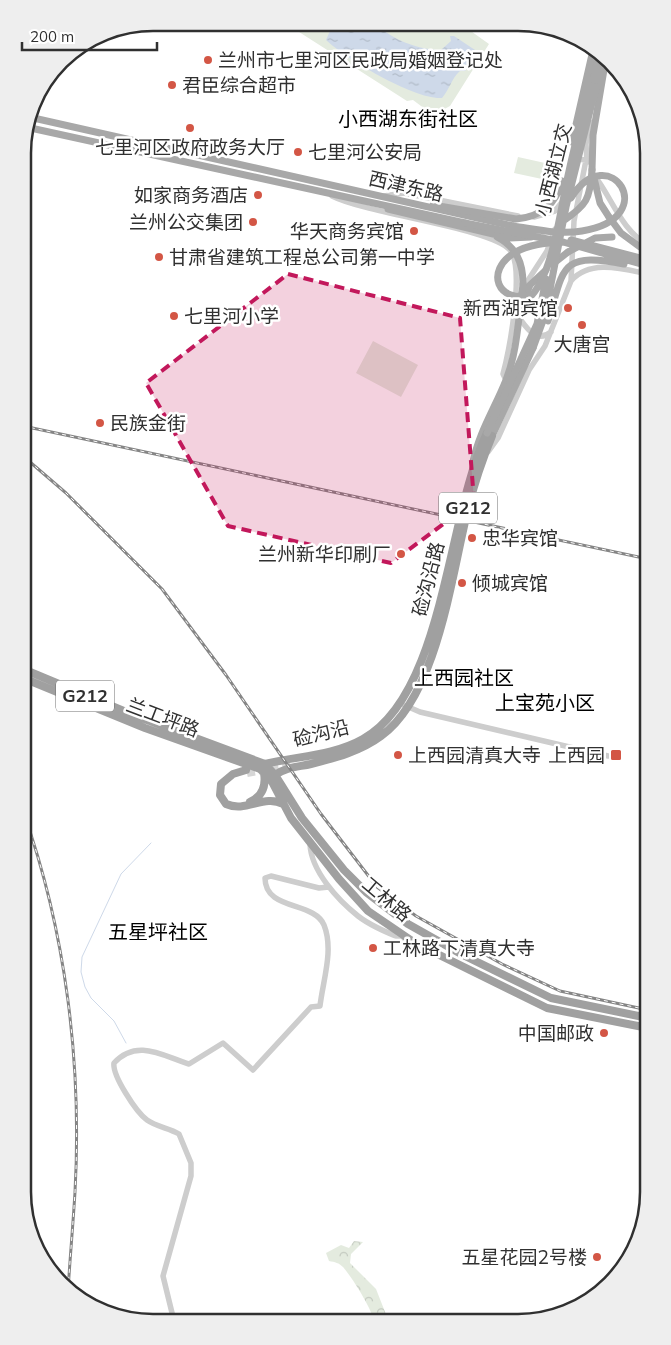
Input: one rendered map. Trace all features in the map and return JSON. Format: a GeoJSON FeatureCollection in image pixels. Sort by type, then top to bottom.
{"type":"FeatureCollection","features":[{"type":"Feature","properties":{"kind":"highway","name":"硷沟沿路"},"geometry":{"type":"LineString","coordinates":[[405,705],[426,669],[439,630],[469,503],[490,434]]}},
{"type":"Feature","properties":{"kind":"highway","name":"硷沟沿路"},"geometry":{"type":"LineString","coordinates":[[405,705],[434,620],[472,467],[490,434]]}},
{"type":"Feature","properties":{"kind":"highway","name":"兰工坪路"},"geometry":{"type":"LineString","coordinates":[[31,673],[131,714],[265,764]]}},
{"type":"Feature","properties":{"kind":"highway","name":"兰工坪路"},"geometry":{"type":"LineString","coordinates":[[31,681],[158,733],[249,764],[264,773]]}},
{"type":"Feature","properties":{"kind":"highway","name":"硷沟沿"},"geometry":{"type":"LineString","coordinates":[[265,764],[286,764],[338,756],[368,745],[383,734],[405,705]]}},
{"type":"Feature","properties":{"kind":"highway","name":"硷沟沿"},"geometry":{"type":"LineString","coordinates":[[275,775],[286,764],[350,746],[364,739],[405,705]]}},
{"type":"Feature","properties":{"kind":"highway","name":"工林路"},"geometry":{"type":"LineString","coordinates":[[265,764],[275,775],[302,818],[344,870],[366,892],[408,924],[463,955],[551,998],[639,1016]]}},
{"type":"Feature","properties":{"kind":"highway"},"geometry":{"type":"LineString","coordinates":[[264,773],[264,788],[256,799],[246,803],[232,803],[225,796],[224,785],[234,777],[247,772],[233,774],[222,784],[220,794],[226,804],[238,807],[269,800],[283,804]]}},
{"type":"Feature","properties":{"kind":"highway","name":"工林路"},"geometry":{"type":"LineString","coordinates":[[264,773],[270,778],[283,804],[310,844],[368,911],[415,943],[547,1008],[639,1026]]}},
{"type":"Feature","properties":{"kind":"main road"},"geometry":{"type":"LineString","coordinates":[[432,207],[516,219],[535,216],[544,211],[560,189],[594,58]]}},
{"type":"Feature","properties":{"kind":"main road","name":"小西湖立交"},"geometry":{"type":"LineString","coordinates":[[548,261],[590,86],[595,59]]}},
{"type":"Feature","properties":{"kind":"main road","name":"小西湖立交"},"geometry":{"type":"LineString","coordinates":[[533,348],[545,315],[565,204],[584,142],[601,64]]}},
{"type":"Feature","properties":{"kind":"main road"},"geometry":{"type":"LineString","coordinates":[[372,202],[404,214],[510,238],[531,237],[552,227],[584,205],[591,189],[593,135],[604,67]]}},
{"type":"Feature","properties":{"kind":"main road","name":"西津东路"},"geometry":{"type":"LineString","coordinates":[[36,118],[512,226]]}},
{"type":"Feature","properties":{"kind":"main road"},"geometry":{"type":"LineString","coordinates":[[34,129],[563,242],[640,266]]}},
{"type":"Feature","properties":{"kind":"main road"},"geometry":{"type":"LineString","coordinates":[[592,170],[600,203],[608,217],[621,233],[640,247]]}},
{"type":"Feature","properties":{"kind":"main road"},"geometry":{"type":"LineString","coordinates":[[512,226],[570,232],[601,226],[618,216],[625,198],[623,189],[607,176],[590,177],[582,182],[565,204]]}},
{"type":"Feature","properties":{"kind":"main road"},"geometry":{"type":"LineString","coordinates":[[512,226],[640,258]]}},
{"type":"Feature","properties":{"kind":"main road"},"geometry":{"type":"LineString","coordinates":[[472,467],[478,440],[506,380],[514,353],[520,319],[518,304],[523,284],[522,264],[518,255],[510,246],[488,232]]}},
{"type":"Feature","properties":{"kind":"main road"},"geometry":{"type":"LineString","coordinates":[[518,304],[535,280],[568,252],[580,245],[595,238],[612,237],[640,247]]}},
{"type":"Feature","properties":{"kind":"main road"},"geometry":{"type":"LineString","coordinates":[[548,261],[542,282],[532,295],[519,298],[508,295],[500,285],[500,267],[512,254],[527,247],[563,242]]}},
{"type":"Feature","properties":{"kind":"main road"},"geometry":{"type":"LineString","coordinates":[[533,348],[547,324],[559,279],[567,268],[580,261],[592,260],[640,266]]}},
{"type":"Feature","properties":{"kind":"main road"},"geometry":{"type":"LineString","coordinates":[[490,434],[537,324],[548,261]]}},
{"type":"Feature","properties":{"kind":"main road","name":"G212"},"geometry":{"type":"LineString","coordinates":[[490,434],[533,348]]}},
{"type":"Feature","properties":{"kind":"street"},"geometry":{"type":"LineString","coordinates":[[518,304],[547,251],[565,204],[594,58]]}},
{"type":"Feature","properties":{"kind":"street"},"geometry":{"type":"LineString","coordinates":[[482,460],[498,438],[530,370],[552,332],[563,296],[570,281],[574,221],[584,175],[586,144],[601,64]]}},
{"type":"Feature","properties":{"kind":"street"},"geometry":{"type":"LineString","coordinates":[[574,158],[586,160],[628,228],[640,240]]}},
{"type":"Feature","properties":{"kind":"street"},"geometry":{"type":"LineString","coordinates":[[569,180],[584,175],[598,180]]}},
{"type":"Feature","properties":{"kind":"street"},"geometry":{"type":"LineString","coordinates":[[321,191],[338,199],[377,211],[489,238],[510,251],[515,261],[518,304],[503,374],[506,380]]}},
{"type":"Feature","properties":{"kind":"street"},"geometry":{"type":"LineString","coordinates":[[382,196],[404,193],[523,217],[547,215],[565,204]]}},
{"type":"Feature","properties":{"kind":"street"},"geometry":{"type":"LineString","coordinates":[[472,233],[488,232]]}},
{"type":"Feature","properties":{"kind":"street"},"geometry":{"type":"LineString","coordinates":[[570,281],[584,270],[598,268],[640,273]]}},
{"type":"Feature","properties":{"kind":"street"},"geometry":{"type":"LineString","coordinates":[[520,319],[530,333],[541,337],[552,332]]}},
{"type":"Feature","properties":{"kind":"street"},"geometry":{"type":"LineString","coordinates":[[405,705],[420,712],[608,756]]}},
{"type":"Feature","properties":{"kind":"street"},"geometry":{"type":"LineString","coordinates":[[310,844],[311,856],[330,887],[358,916],[386,932],[415,943]]}},
{"type":"Feature","properties":{"kind":"street"},"geometry":{"type":"LineString","coordinates":[[172,1314],[163,1276],[191,1176],[191,1163],[180,1134],[148,1120],[138,1111],[113,1067],[114,1063],[122,1056],[145,1048],[189,1064],[223,1043],[253,1070],[311,1007],[320,1006],[328,956],[328,939],[323,923],[314,916],[270,896],[265,887],[265,878],[271,876],[319,888],[330,887]]}},
{"type":"Feature","properties":{"kind":"highlighted area"},"geometry":{"type":"Polygon","coordinates":[[[288,274],[460,318],[474,501],[391,563],[228,526],[146,383],[288,274]]]}},
{"type":"Feature","properties":{"kind":"green space"},"geometry":{"type":"Polygon","coordinates":[[[298,31],[471,31],[489,44],[450,106],[433,115],[413,100],[407,101],[298,31]]]}},
{"type":"Feature","properties":{"kind":"green space"},"geometry":{"type":"Polygon","coordinates":[[[518,157],[545,163],[542,179],[514,173],[518,157]]]}},
{"type":"Feature","properties":{"kind":"green space"},"geometry":{"type":"Polygon","coordinates":[[[373,341],[418,365],[401,397],[356,373],[373,341]]]}},
{"type":"Feature","properties":{"kind":"green space"},"geometry":{"type":"Polygon","coordinates":[[[354,1241],[363,1242],[351,1254],[350,1263],[376,1289],[386,1314],[372,1314],[347,1271],[335,1262],[329,1261],[326,1253],[341,1245],[349,1248],[354,1241]]]}},
{"type":"Feature","properties":{"kind":"water"},"geometry":{"type":"Polygon","coordinates":[[[330,31],[384,31],[406,43],[433,50],[441,50],[451,41],[450,36],[454,36],[478,52],[465,71],[460,71],[457,74],[442,98],[430,97],[415,92],[381,77],[326,40],[330,31]]]}},
{"type":"Feature","properties":{"kind":"waterway"},"geometry":{"type":"LineString","coordinates":[[126,1043],[114,1021],[91,998],[85,987],[81,972],[82,957],[121,874],[151,843]]}},
{"type":"Feature","properties":{"kind":"tunnel"},"geometry":{"type":"LineString","coordinates":[[247,773],[290,765]]}},
{"type":"Feature","properties":{"kind":"railway"},"geometry":{"type":"LineString","coordinates":[[32,428],[640,557]]}},
{"type":"Feature","properties":{"kind":"railway"},"geometry":{"type":"LineString","coordinates":[[32,463],[66,493],[162,589],[226,675],[321,814],[377,887],[416,916],[502,964],[560,991],[639,1008]]}},
{"type":"Feature","properties":{"kind":"railway"},"geometry":{"type":"LineString","coordinates":[[31,837],[50,904],[60,951],[73,1047],[77,1144],[69,1280]]}},
{"type":"Feature","properties":{"kind":"place","name":"兰州市七里河区民政局婚姻登记处"},"geometry":{"type":"Point","coordinates":[208,60]}},
{"type":"Feature","properties":{"kind":"place","name":"君臣综合超市"},"geometry":{"type":"Point","coordinates":[172,85]}},
{"type":"Feature","properties":{"kind":"place","name":"七里河区政府政务大厅"},"geometry":{"type":"Point","coordinates":[190,128]}},
{"type":"Feature","properties":{"kind":"place","name":"七里河公安局"},"geometry":{"type":"Point","coordinates":[298,152]}},
{"type":"Feature","properties":{"kind":"place","name":"如家商务酒店"},"geometry":{"type":"Point","coordinates":[258,195]}},
{"type":"Feature","properties":{"kind":"place","name":"兰州公交集团"},"geometry":{"type":"Point","coordinates":[253,222]}},
{"type":"Feature","properties":{"kind":"place","name":"华天商务宾馆"},"geometry":{"type":"Point","coordinates":[414,231]}},
{"type":"Feature","properties":{"kind":"place","name":"甘肃省建筑工程总公司第一中学"},"geometry":{"type":"Point","coordinates":[159,257]}},
{"type":"Feature","properties":{"kind":"place","name":"新西湖宾馆"},"geometry":{"type":"Point","coordinates":[568,308]}},
{"type":"Feature","properties":{"kind":"place","name":"七里河小学"},"geometry":{"type":"Point","coordinates":[174,316]}},
{"type":"Feature","properties":{"kind":"place","name":"大唐宫"},"geometry":{"type":"Point","coordinates":[582,325]}},
{"type":"Feature","properties":{"kind":"place","name":"民族金街"},"geometry":{"type":"Point","coordinates":[100,423]}},
{"type":"Feature","properties":{"kind":"place","name":"忠华宾馆"},"geometry":{"type":"Point","coordinates":[472,538]}},
{"type":"Feature","properties":{"kind":"place","name":"兰州新华印刷厂"},"geometry":{"type":"Point","coordinates":[401,554]}},
{"type":"Feature","properties":{"kind":"place","name":"倾城宾馆"},"geometry":{"type":"Point","coordinates":[462,583]}},
{"type":"Feature","properties":{"kind":"place","name":"上西园清真大寺"},"geometry":{"type":"Point","coordinates":[398,755]}},
{"type":"Feature","properties":{"kind":"place","name":"上西园"},"geometry":{"type":"Point","coordinates":[616,755]}},
{"type":"Feature","properties":{"kind":"place","name":"工林路下清真大寺"},"geometry":{"type":"Point","coordinates":[373,948]}},
{"type":"Feature","properties":{"kind":"place","name":"中国邮政"},"geometry":{"type":"Point","coordinates":[604,1033]}},
{"type":"Feature","properties":{"kind":"place","name":"五星花园2号楼"},"geometry":{"type":"Point","coordinates":[597,1257]}},
{"type":"Feature","properties":{"kind":"district","name":"小西湖东街社区"},"geometry":{"type":"Point","coordinates":[408,119]}},
{"type":"Feature","properties":{"kind":"district","name":"上西园社区"},"geometry":{"type":"Point","coordinates":[464,678]}},
{"type":"Feature","properties":{"kind":"district","name":"上宝苑小区"},"geometry":{"type":"Point","coordinates":[545,703]}},
{"type":"Feature","properties":{"kind":"district","name":"五星坪社区"},"geometry":{"type":"Point","coordinates":[158,932]}}]}
